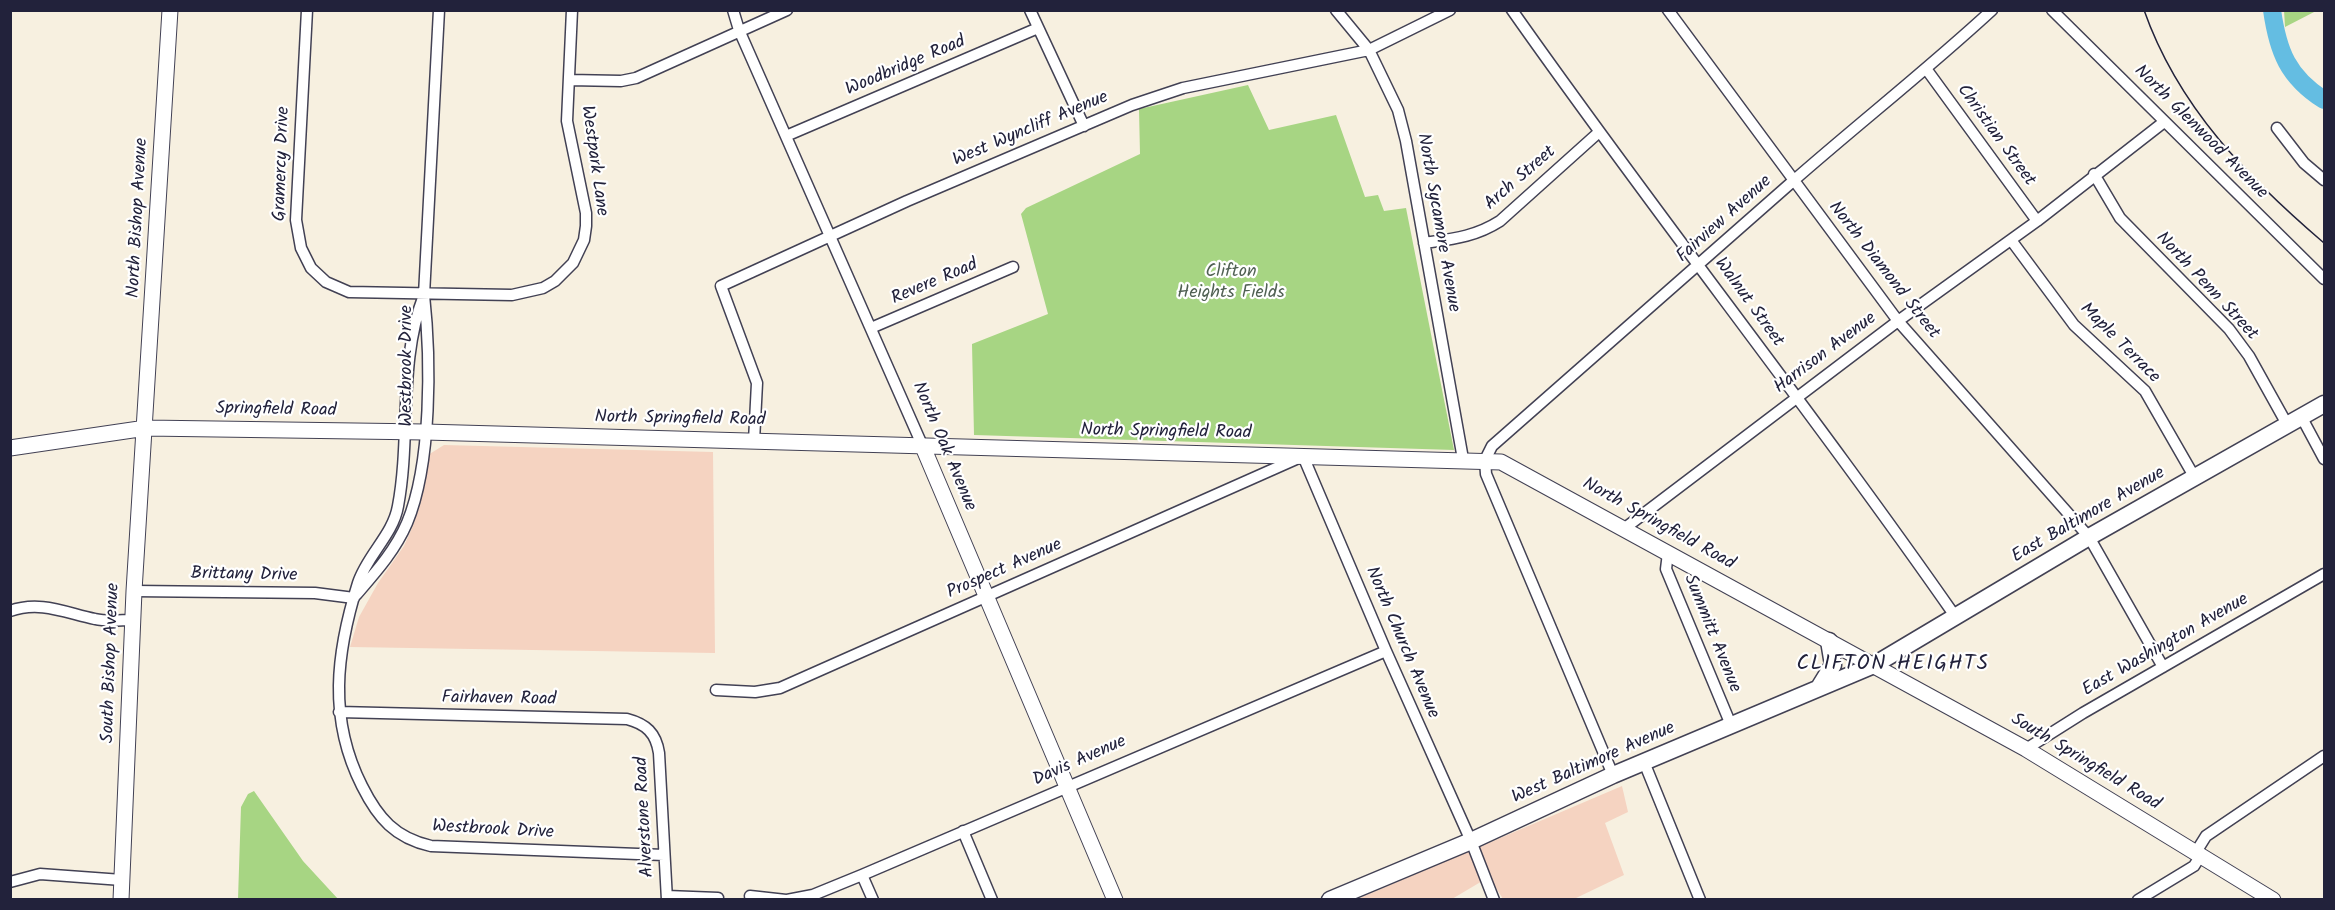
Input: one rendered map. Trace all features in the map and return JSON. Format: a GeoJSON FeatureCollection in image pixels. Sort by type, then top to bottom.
{"type":"FeatureCollection","features":[{"type":"Feature","properties":{"kind":"main road","name":"North Bishop Avenue"},"geometry":{"type":"LineString","coordinates":[[146,428],[170,10]]}},
{"type":"Feature","properties":{"kind":"main road","name":"East Baltimore Avenue"},"geometry":{"type":"LineString","coordinates":[[1874,665],[2089,537],[2325,404]]}},
{"type":"Feature","properties":{"kind":"main road","name":"Springfield Road"},"geometry":{"type":"LineString","coordinates":[[10,448],[146,428],[405,432]]}},
{"type":"Feature","properties":{"kind":"main road","name":"South Bishop Avenue"},"geometry":{"type":"LineString","coordinates":[[121,900],[134,591],[146,428]]}},
{"type":"Feature","properties":{"kind":"main road","name":"North Springfield Road"},"geometry":{"type":"LineString","coordinates":[[405,432],[1463,459],[1501,462],[1874,665]]}},
{"type":"Feature","properties":{"kind":"main road","name":"North Oak Avenue"},"geometry":{"type":"LineString","coordinates":[[923,447],[1115,900]]}},
{"type":"Feature","properties":{"kind":"main road"},"geometry":{"type":"LineString","coordinates":[[1817,690],[1832,671],[1833,659],[1829,641]]}},
{"type":"Feature","properties":{"kind":"main road","name":"West Baltimore Avenue"},"geometry":{"type":"LineString","coordinates":[[1330,900],[1471,841],[1613,775],[1874,665]]}},
{"type":"Feature","properties":{"kind":"main road","name":"South Springfield Road"},"geometry":{"type":"LineString","coordinates":[[1874,665],[2026,749],[2273,900]]}},
{"type":"Feature","properties":{"kind":"street","name":"Gramercy Drive"},"geometry":{"type":"LineString","coordinates":[[307,10],[296,220],[301,248],[318,276],[342,289],[358,294],[424,295]]}},
{"type":"Feature","properties":{"kind":"street","name":"Westbrook Drive"},"geometry":{"type":"LineString","coordinates":[[354,598],[389,556],[406,524],[418,487],[425,432],[428,330],[424,295],[439,10]]}},
{"type":"Feature","properties":{"kind":"street","name":"Westpark Lane"},"geometry":{"type":"LineString","coordinates":[[424,295],[512,295],[529,292],[555,281],[573,263],[584,240],[586,213],[567,121],[572,10]]}},
{"type":"Feature","properties":{"kind":"street","name":"North Oak Avenue"},"geometry":{"type":"LineString","coordinates":[[733,10],[739,30],[923,447]]}},
{"type":"Feature","properties":{"kind":"street"},"geometry":{"type":"LineString","coordinates":[[568,80],[621,81],[636,78],[787,10]]}},
{"type":"Feature","properties":{"kind":"street"},"geometry":{"type":"LineString","coordinates":[[1030,10],[1084,126]]}},
{"type":"Feature","properties":{"kind":"street","name":"North Sycamore Avenue"},"geometry":{"type":"LineString","coordinates":[[1336,10],[1369,50],[1398,110],[1406,141],[1463,459]]}},
{"type":"Feature","properties":{"kind":"street","name":"West Wyncliff Avenue"},"geometry":{"type":"LineString","coordinates":[[754,441],[757,383],[721,286],[830,235],[1084,126],[1183,87],[1369,50],[1450,10]]}},
{"type":"Feature","properties":{"kind":"street","name":"Walnut Street"},"geometry":{"type":"LineString","coordinates":[[1512,10],[1598,133],[1700,265],[1955,616]]}},
{"type":"Feature","properties":{"kind":"street","name":"North Diamond Street"},"geometry":{"type":"LineString","coordinates":[[1668,10],[1792,181],[1898,321],[2089,537],[2163,667]]}},
{"type":"Feature","properties":{"kind":"street","name":"Fairview Avenue"},"geometry":{"type":"LineString","coordinates":[[1485,460],[1492,446],[1700,265],[1792,181],[1927,70],[1992,10]]}},
{"type":"Feature","properties":{"kind":"street","name":"North Glenwood Avenue"},"geometry":{"type":"LineString","coordinates":[[2052,10],[2325,279]]}},
{"type":"Feature","properties":{"kind":"street","name":"Woodbridge Road"},"geometry":{"type":"LineString","coordinates":[[786,136],[1038,28]]}},
{"type":"Feature","properties":{"kind":"street","name":"Christian Street"},"geometry":{"type":"LineString","coordinates":[[1927,70],[2037,221]]}},
{"type":"Feature","properties":{"kind":"street","name":"Harrison Avenue"},"geometry":{"type":"LineString","coordinates":[[1625,528],[1898,321],[2037,221],[2094,174],[2164,122]]}},
{"type":"Feature","properties":{"kind":"street"},"geometry":{"type":"LineString","coordinates":[[2277,128],[2304,163],[2325,180]]}},
{"type":"Feature","properties":{"kind":"street","name":"Arch Street"},"geometry":{"type":"LineString","coordinates":[[1424,243],[1471,237],[1492,226],[1598,133]]}},
{"type":"Feature","properties":{"kind":"street","name":"North Penn Street"},"geometry":{"type":"LineString","coordinates":[[2094,174],[2120,218],[2229,329],[2295,422],[2325,459]]}},
{"type":"Feature","properties":{"kind":"street","name":"Maple Terrace"},"geometry":{"type":"LineString","coordinates":[[2011,240],[2074,325],[2145,391],[2195,478]]}},
{"type":"Feature","properties":{"kind":"street","name":"Revere Road"},"geometry":{"type":"LineString","coordinates":[[871,328],[1013,267]]}},
{"type":"Feature","properties":{"kind":"street","name":"Westbrook Drive"},"geometry":{"type":"LineString","coordinates":[[424,295],[414,321],[404,471],[398,510],[364,566],[354,598],[340,663],[339,712],[349,761],[369,800],[387,825],[405,839],[431,846],[664,855]]}},
{"type":"Feature","properties":{"kind":"street","name":"Prospect Avenue"},"geometry":{"type":"LineString","coordinates":[[716,690],[755,692],[780,688],[1303,456]]}},
{"type":"Feature","properties":{"kind":"street","name":"North Church Avenue"},"geometry":{"type":"LineString","coordinates":[[1303,456],[1386,651],[1471,841],[1494,900]]}},
{"type":"Feature","properties":{"kind":"street"},"geometry":{"type":"LineString","coordinates":[[1485,460],[1486,474],[1613,775]]}},
{"type":"Feature","properties":{"kind":"street","name":"Summitt Avenue"},"geometry":{"type":"LineString","coordinates":[[1668,554],[1666,568],[1731,725]]}},
{"type":"Feature","properties":{"kind":"street","name":"East Washington Avenue"},"geometry":{"type":"LineString","coordinates":[[2026,749],[2325,574]]}},
{"type":"Feature","properties":{"kind":"street","name":"Brittany Drive"},"geometry":{"type":"LineString","coordinates":[[134,591],[315,593],[354,598]]}},
{"type":"Feature","properties":{"kind":"street"},"geometry":{"type":"LineString","coordinates":[[10,611],[37,606],[58,608],[98,620],[134,620]]}},
{"type":"Feature","properties":{"kind":"street","name":"Davis Avenue"},"geometry":{"type":"LineString","coordinates":[[750,896],[787,900],[813,895],[1386,651]]}},
{"type":"Feature","properties":{"kind":"street","name":"Fairhaven Road"},"geometry":{"type":"LineString","coordinates":[[339,712],[627,719],[640,723],[653,734]]}},
{"type":"Feature","properties":{"kind":"street","name":"Alverstone Road"},"geometry":{"type":"LineString","coordinates":[[653,734],[661,764],[667,898]]}},
{"type":"Feature","properties":{"kind":"street"},"geometry":{"type":"LineString","coordinates":[[2138,900],[2194,866],[2206,836],[2325,756]]}},
{"type":"Feature","properties":{"kind":"street"},"geometry":{"type":"LineString","coordinates":[[1644,762],[1700,900]]}},
{"type":"Feature","properties":{"kind":"street"},"geometry":{"type":"LineString","coordinates":[[963,831],[992,900]]}},
{"type":"Feature","properties":{"kind":"street"},"geometry":{"type":"LineString","coordinates":[[10,882],[40,874],[122,880]]}},
{"type":"Feature","properties":{"kind":"street"},"geometry":{"type":"LineString","coordinates":[[862,875],[873,900]]}},
{"type":"Feature","properties":{"kind":"street"},"geometry":{"type":"LineString","coordinates":[[667,898],[718,898]]}},
{"type":"Feature","properties":{"kind":"shaded area"},"geometry":{"type":"Polygon","coordinates":[[[444,445],[713,452],[715,653],[350,647],[359,617],[378,583],[404,546],[412,528],[420,505],[428,455],[444,445]]]}},
{"type":"Feature","properties":{"kind":"shaded area"},"geometry":{"type":"Polygon","coordinates":[[[1622,786],[1628,812],[1605,823],[1624,875],[1574,899],[1503,899],[1489,877],[1452,899],[1355,900],[1622,786]]]}},
{"type":"Feature","properties":{"kind":"green space"},"geometry":{"type":"Polygon","coordinates":[[[2284,10],[2316,10],[2316,11],[2285,27],[2284,10]]]}},
{"type":"Feature","properties":{"kind":"green space","name":"Clifton Heights Fields"},"geometry":{"type":"Polygon","coordinates":[[[1248,85],[1269,130],[1336,115],[1365,197],[1378,195],[1384,211],[1406,208],[1454,450],[974,435],[972,344],[1048,314],[1021,214],[1026,208],[1140,154],[1139,109],[1248,85]]]}},
{"type":"Feature","properties":{"kind":"green space"},"geometry":{"type":"Polygon","coordinates":[[[254,791],[303,861],[338,899],[238,899],[241,807],[248,794],[254,791]]]}},
{"type":"Feature","properties":{"kind":"waterway"},"geometry":{"type":"LineString","coordinates":[[2272,10],[2278,39],[2287,62],[2302,82],[2324,100]]}},
{"type":"Feature","properties":{"kind":"tram line"},"geometry":{"type":"LineString","coordinates":[[2144,10],[2158,45],[2176,78],[2218,138],[2269,193],[2324,243]]}},
{"type":"Feature","properties":{"kind":"district","name":"CLIFTON HEIGHTS"},"geometry":{"type":"Point","coordinates":[1893,665]}}]}
